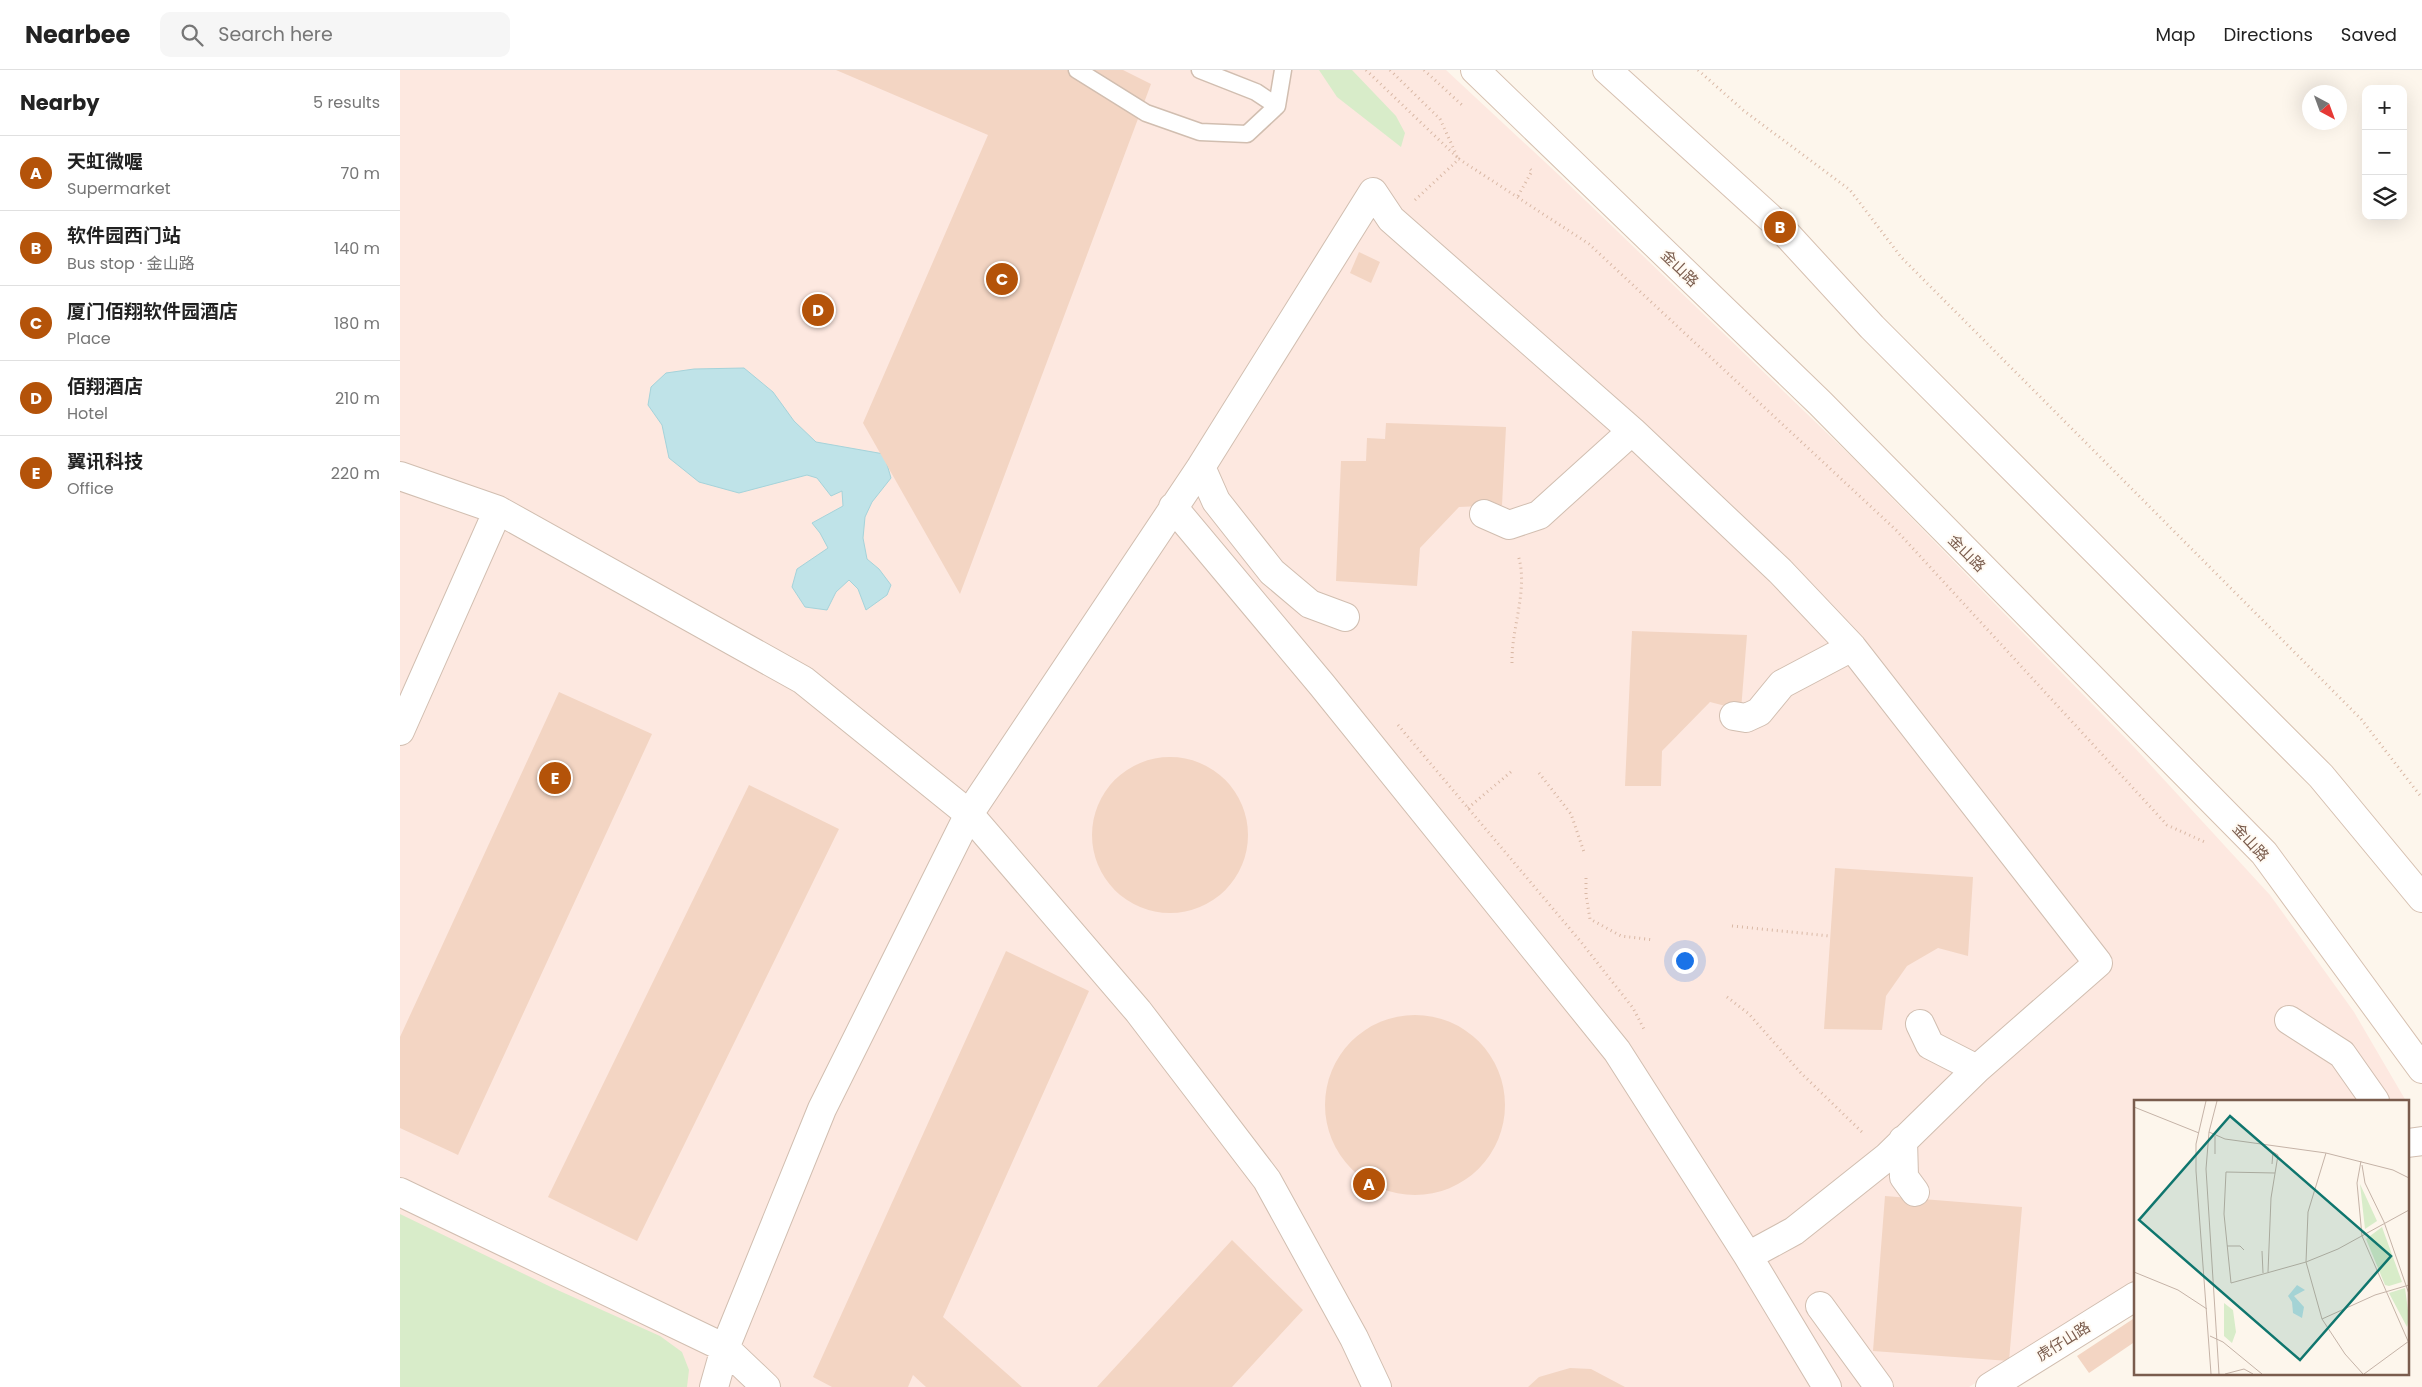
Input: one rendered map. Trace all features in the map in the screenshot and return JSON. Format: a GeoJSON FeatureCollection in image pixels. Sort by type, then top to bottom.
{"type":"FeatureCollection","features":[{"type":"Feature","properties":{"kind":"street","name":"金山路"},"geometry":{"type":"LineString","coordinates":[[1475,70],[1820,404],[2264,853],[2422,1069]]}},
{"type":"Feature","properties":{"kind":"street"},"geometry":{"type":"LineString","coordinates":[[1607,70],[1780,227],[1872,327],[2321,776],[2422,898]]}},
{"type":"Feature","properties":{"kind":"street"},"geometry":{"type":"LineString","coordinates":[[714,1387],[725,1348],[822,1109],[969,814],[1200,467],[1373,192],[1391,219],[1632,431],[1780,570],[1852,647],[2098,963],[1977,1069],[1895,1148],[1794,1231],[1748,1256]]}},
{"type":"Feature","properties":{"kind":"street"},"geometry":{"type":"LineString","coordinates":[[1484,514],[1509,525],[1539,516],[1632,431]]}},
{"type":"Feature","properties":{"kind":"street"},"geometry":{"type":"LineString","coordinates":[[1200,467],[1216,501],[1272,572],[1310,604],[1345,616]]}},
{"type":"Feature","properties":{"kind":"street"},"geometry":{"type":"LineString","coordinates":[[400,476],[498,510],[803,680],[969,814],[1138,1011],[1267,1180],[1354,1338],[1377,1387]]}},
{"type":"Feature","properties":{"kind":"street"},"geometry":{"type":"LineString","coordinates":[[1173,506],[1322,684],[1617,1051],[1748,1256],[1827,1387]]}},
{"type":"Feature","properties":{"kind":"street"},"geometry":{"type":"LineString","coordinates":[[400,731],[498,510]]}},
{"type":"Feature","properties":{"kind":"street"},"geometry":{"type":"LineString","coordinates":[[1734,716],[1746,718],[1759,712],[1782,684],[1852,647]]}},
{"type":"Feature","properties":{"kind":"street"},"geometry":{"type":"LineString","coordinates":[[2288,1020],[2342,1054],[2374,1100]]}},
{"type":"Feature","properties":{"kind":"street"},"geometry":{"type":"LineString","coordinates":[[1920,1024],[1930,1045],[1977,1069]]}},
{"type":"Feature","properties":{"kind":"street"},"geometry":{"type":"LineString","coordinates":[[1895,1148],[1904,1176],[1915,1192]]}},
{"type":"Feature","properties":{"kind":"street"},"geometry":{"type":"LineString","coordinates":[[400,1192],[725,1348],[766,1387]]}},
{"type":"Feature","properties":{"kind":"street","name":"虎仔山路"},"geometry":{"type":"LineString","coordinates":[[1990,1387],[2134,1297]]}},
{"type":"Feature","properties":{"kind":"street"},"geometry":{"type":"LineString","coordinates":[[1820,1306],[1879,1387]]}},
{"type":"Feature","properties":{"kind":"lane"},"geometry":{"type":"LineString","coordinates":[[1077,70],[1146,113],[1200,132],[1247,134],[1277,106],[1283,70]]}},
{"type":"Feature","properties":{"kind":"lane"},"geometry":{"type":"LineString","coordinates":[[1200,70],[1256,92],[1277,106]]}},
{"type":"Feature","properties":{"kind":"path"},"geometry":{"type":"LineString","coordinates":[[1366,70],[1458,159],[1518,196],[1589,244],[1896,530],[2168,826],[2211,845]]}},
{"type":"Feature","properties":{"kind":"path"},"geometry":{"type":"LineString","coordinates":[[1390,70],[1440,119],[1458,159]]}},
{"type":"Feature","properties":{"kind":"path"},"geometry":{"type":"LineString","coordinates":[[1424,70],[1467,110]]}},
{"type":"Feature","properties":{"kind":"path"},"geometry":{"type":"LineString","coordinates":[[1698,70],[1743,110],[1850,190],[1901,257],[2361,719],[2422,798]]}},
{"type":"Feature","properties":{"kind":"path"},"geometry":{"type":"LineString","coordinates":[[1702,70],[1705,76]]}},
{"type":"Feature","properties":{"kind":"path"},"geometry":{"type":"LineString","coordinates":[[1391,219],[1424,193],[1458,159]]}},
{"type":"Feature","properties":{"kind":"path"},"geometry":{"type":"LineString","coordinates":[[1518,196],[1532,171],[1526,165]]}},
{"type":"Feature","properties":{"kind":"path"},"geometry":{"type":"LineString","coordinates":[[1509,525],[1520,560],[1520,595],[1512,644],[1512,663]]}},
{"type":"Feature","properties":{"kind":"path"},"geometry":{"type":"LineString","coordinates":[[1468,808],[1512,771]]}},
{"type":"Feature","properties":{"kind":"path"},"geometry":{"type":"LineString","coordinates":[[1539,773],[1571,814],[1584,852]]}},
{"type":"Feature","properties":{"kind":"path"},"geometry":{"type":"LineString","coordinates":[[1586,878],[1590,920],[1621,936],[1654,940]]}},
{"type":"Feature","properties":{"kind":"path"},"geometry":{"type":"LineString","coordinates":[[1732,926],[1830,936]]}},
{"type":"Feature","properties":{"kind":"path"},"geometry":{"type":"LineString","coordinates":[[1727,997],[1749,1014],[1800,1073],[1895,1148]]}},
{"type":"Feature","properties":{"kind":"shaded area"},"geometry":{"type":"Polygon","coordinates":[[[400,70],[1446,70],[1560,176],[1856,461],[2134,747],[2270,895],[2354,1012],[2405,1100],[2134,1100],[2134,1286],[1969,1387],[400,1387],[400,70]]]}},
{"type":"Feature","properties":{"kind":"green space"},"geometry":{"type":"Polygon","coordinates":[[[1319,70],[1352,70],[1396,116],[1405,133],[1401,147],[1337,97],[1319,70]]]}},
{"type":"Feature","properties":{"kind":"green space"},"geometry":{"type":"Polygon","coordinates":[[[400,1214],[553,1288],[660,1336],[682,1352],[689,1370],[687,1387],[400,1387],[400,1214]]]}},
{"type":"Feature","properties":{"kind":"water"},"geometry":{"type":"Polygon","coordinates":[[[744,368],[773,392],[794,421],[816,442],[884,454],[891,478],[872,502],[865,517],[863,538],[867,559],[879,569],[891,585],[887,595],[866,610],[858,589],[849,580],[836,592],[827,610],[805,607],[792,587],[797,569],[828,548],[812,523],[843,506],[842,491],[831,496],[817,478],[807,475],[739,493],[699,482],[669,458],[662,425],[648,405],[651,387],[666,373],[694,369],[744,368]]]}},
{"type":"Feature","properties":{"kind":"building"},"geometry":{"type":"Polygon","coordinates":[[[836,70],[1123,70],[1151,84],[960,594],[863,423],[988,135],[836,70]]]}},
{"type":"Feature","properties":{"kind":"building"},"geometry":{"type":"Polygon","coordinates":[[[1359,252],[1380,262],[1371,283],[1350,273],[1359,252]]]}},
{"type":"Feature","properties":{"kind":"building"},"geometry":{"type":"Polygon","coordinates":[[[1386,423],[1506,427],[1502,505],[1459,507],[1420,548],[1417,586],[1336,581],[1341,461],[1366,461],[1367,438],[1385,439],[1386,423]]]}},
{"type":"Feature","properties":{"kind":"building"},"geometry":{"type":"Polygon","coordinates":[[[1632,631],[1747,635],[1741,710],[1710,702],[1662,751],[1661,786],[1625,786],[1632,631]]]}},
{"type":"Feature","properties":{"kind":"building"},"geometry":{"type":"Polygon","coordinates":[[[559,692],[652,734],[458,1155],[400,1128],[400,1037],[559,692]]]}},
{"type":"Feature","properties":{"kind":"building"},"geometry":{"type":"Polygon","coordinates":[[[1162,757],[1178,757],[1193,760],[1207,766],[1220,774],[1231,785],[1245,812],[1248,835],[1247,850],[1239,872],[1231,885],[1220,896],[1193,910],[1178,913],[1162,913],[1147,910],[1133,904],[1120,896],[1109,885],[1095,858],[1092,843],[1092,827],[1095,812],[1101,798],[1109,785],[1120,774],[1147,760],[1162,757]]]}},
{"type":"Feature","properties":{"kind":"building"},"geometry":{"type":"Polygon","coordinates":[[[749,785],[839,829],[637,1241],[548,1197],[749,785]]]}},
{"type":"Feature","properties":{"kind":"building"},"geometry":{"type":"Polygon","coordinates":[[[1835,868],[1973,877],[1968,956],[1938,948],[1907,966],[1886,996],[1882,1030],[1824,1029],[1835,868]]]}},
{"type":"Feature","properties":{"kind":"building"},"geometry":{"type":"Polygon","coordinates":[[[1006,951],[1089,991],[943,1317],[1022,1387],[926,1387],[913,1375],[908,1387],[832,1387],[813,1377],[1006,951]]]}},
{"type":"Feature","properties":{"kind":"building"},"geometry":{"type":"Polygon","coordinates":[[[1424,1015],[1433,1016],[1458,1025],[1479,1041],[1495,1062],[1504,1087],[1504,1123],[1495,1148],[1479,1169],[1458,1185],[1450,1188],[1433,1194],[1406,1195],[1397,1194],[1372,1185],[1345,1162],[1335,1148],[1326,1123],[1325,1096],[1326,1087],[1335,1062],[1358,1035],[1372,1025],[1397,1016],[1424,1015]]]}},
{"type":"Feature","properties":{"kind":"building"},"geometry":{"type":"Polygon","coordinates":[[[1885,1196],[2022,1207],[2009,1361],[1873,1351],[1885,1196]]]}},
{"type":"Feature","properties":{"kind":"building"},"geometry":{"type":"Polygon","coordinates":[[[1232,1240],[1303,1310],[1232,1387],[1097,1387],[1232,1240]]]}},
{"type":"Feature","properties":{"kind":"building"},"geometry":{"type":"Polygon","coordinates":[[[2134,1318],[2134,1342],[2089,1373],[2077,1356],[2134,1318]]]}},
{"type":"Feature","properties":{"kind":"building"},"geometry":{"type":"Polygon","coordinates":[[[1570,1368],[1591,1369],[1625,1387],[1528,1387],[1539,1377],[1570,1368]]]}},
{"type":"Feature","properties":{"kind":"place","name":"软件园西门站"},"geometry":{"type":"Point","coordinates":[1780,227]}},
{"type":"Feature","properties":{"kind":"place","name":"厦门佰翔软件园酒店"},"geometry":{"type":"Point","coordinates":[1002,279]}},
{"type":"Feature","properties":{"kind":"place","name":"佰翔酒店"},"geometry":{"type":"Point","coordinates":[818,310]}},
{"type":"Feature","properties":{"kind":"place","name":"翼讯科技"},"geometry":{"type":"Point","coordinates":[555,778]}},
{"type":"Feature","properties":{"kind":"place","name":"天虹微喔"},"geometry":{"type":"Point","coordinates":[1369,1184]}}]}
